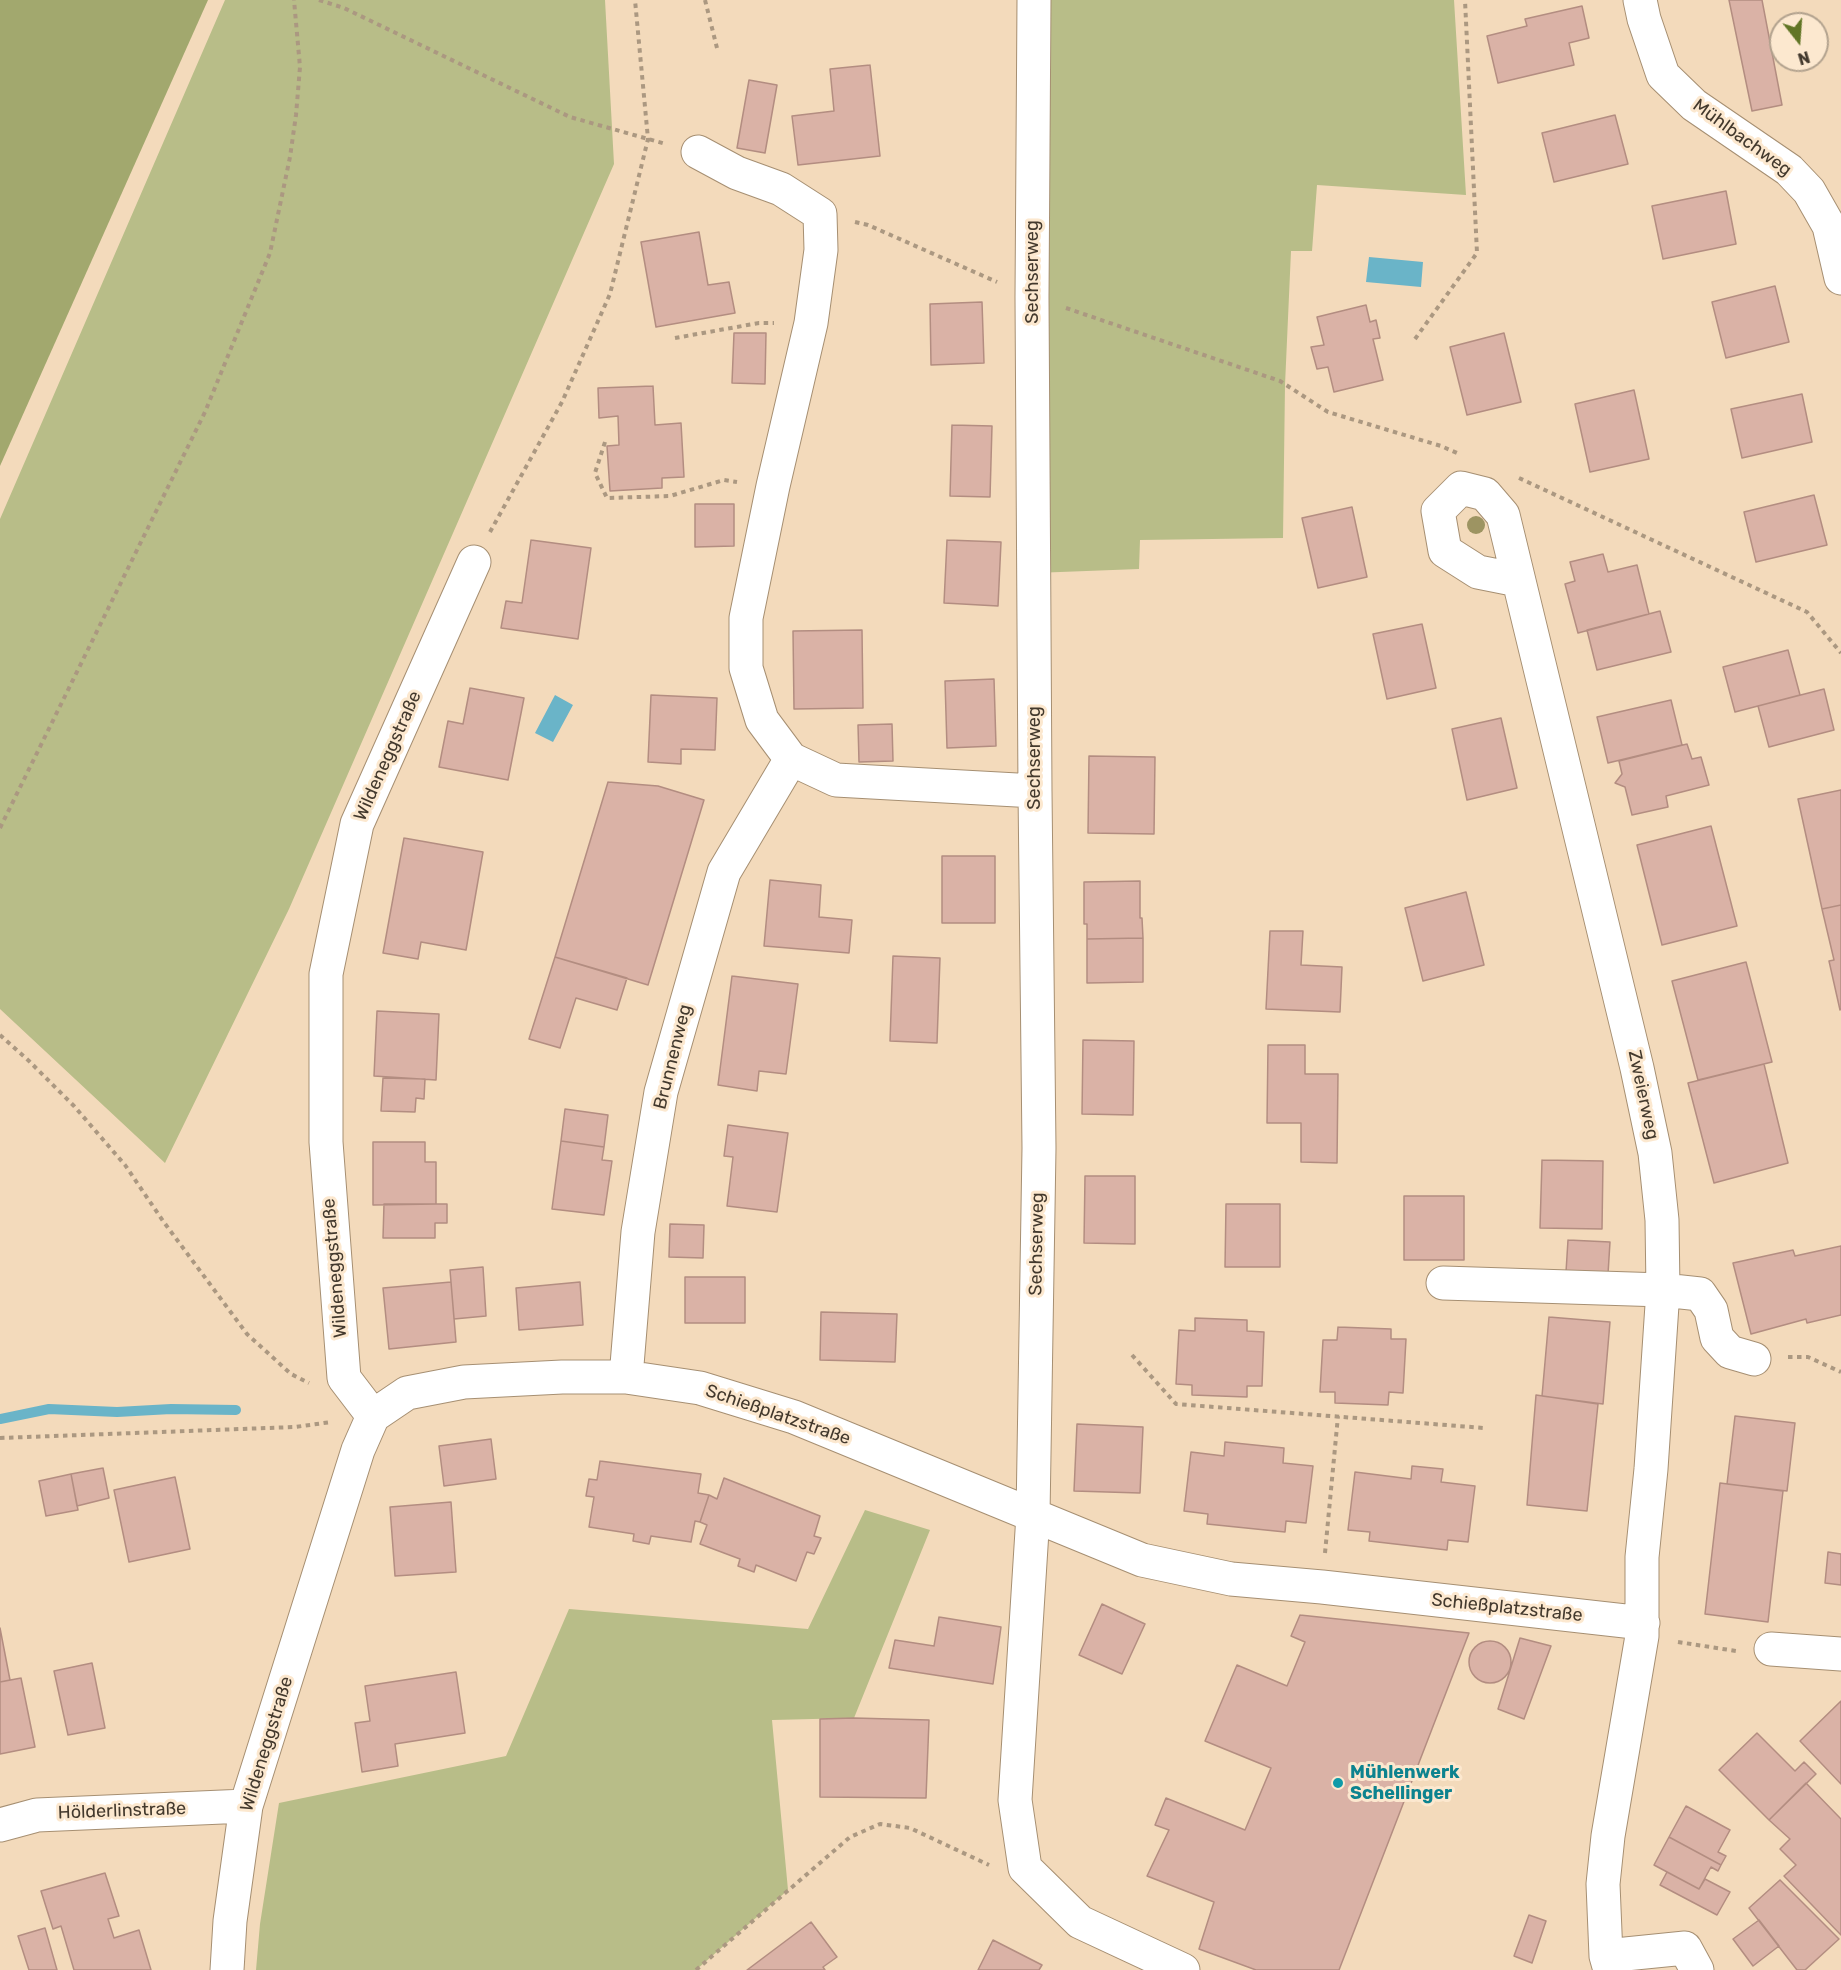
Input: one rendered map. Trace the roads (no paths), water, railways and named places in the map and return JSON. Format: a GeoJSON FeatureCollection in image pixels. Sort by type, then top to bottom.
{"type":"FeatureCollection","features":[{"type":"Feature","properties":{"kind":"street","name":"Sechserweg"},"geometry":{"type":"LineString","coordinates":[[1033,1515],[1039,1148],[1032,320],[1034,0]]}},
{"type":"Feature","properties":{"kind":"street","name":"Mühlbachweg"},"geometry":{"type":"LineString","coordinates":[[1640,0],[1644,19],[1664,75],[1694,105],[1789,170],[1809,191],[1829,226],[1841,278]]}},
{"type":"Feature","properties":{"kind":"street"},"geometry":{"type":"LineString","coordinates":[[698,152],[737,173],[782,189],[820,214],[822,250],[811,323],[773,486],[746,618],[746,668],[762,720],[791,759],[836,780],[1035,791]]}},
{"type":"Feature","properties":{"kind":"street","name":"Wildeneggstraße"},"geometry":{"type":"LineString","coordinates":[[227,1970],[230,1921],[246,1806],[358,1450],[374,1416],[344,1378],[326,1142],[326,974],[357,825],[474,562]]}},
{"type":"Feature","properties":{"kind":"street","name":"Zweierweg"},"geometry":{"type":"LineString","coordinates":[[1518,580],[1637,1068],[1655,1153],[1662,1220],[1663,1290],[1651,1469],[1642,1557],[1642,1630]]}},
{"type":"Feature","properties":{"kind":"street","name":"Brunnenweg"},"geometry":{"type":"LineString","coordinates":[[626,1377],[638,1232],[662,1092],[724,872],[791,759]]}},
{"type":"Feature","properties":{"kind":"street"},"geometry":{"type":"LineString","coordinates":[[1443,1283],[1663,1290],[1700,1294],[1711,1310],[1717,1338],[1730,1352],[1754,1359]]}},
{"type":"Feature","properties":{"kind":"street","name":"Schießplatzstraße"},"geometry":{"type":"LineString","coordinates":[[374,1416],[407,1393],[464,1382],[562,1377],[626,1377],[700,1388],[794,1417],[1142,1560],[1231,1579],[1322,1587],[1642,1630]]}},
{"type":"Feature","properties":{"kind":"street"},"geometry":{"type":"LineString","coordinates":[[1033,1515],[1015,1800],[1025,1868],[1080,1922],[1183,1970]]}},
{"type":"Feature","properties":{"kind":"street"},"geometry":{"type":"LineString","coordinates":[[1642,1630],[1608,1836],[1603,1884],[1608,1963],[1685,1948],[1697,1970]]}},
{"type":"Feature","properties":{"kind":"street"},"geometry":{"type":"LineString","coordinates":[[1772,1649],[1841,1654]]}},
{"type":"Feature","properties":{"kind":"street","name":"Hölderlinstraße"},"geometry":{"type":"LineString","coordinates":[[0,1825],[37,1815],[246,1806]]}},
{"type":"Feature","properties":{"kind":"water"},"geometry":{"type":"Polygon","coordinates":[[[1369,257],[1423,262],[1421,287],[1366,282],[1369,257]]]}},
{"type":"Feature","properties":{"kind":"water"},"geometry":{"type":"Polygon","coordinates":[[[555,695],[573,705],[553,742],[535,733],[555,695]]]}},
{"type":"Feature","properties":{"kind":"waterway"},"geometry":{"type":"LineString","coordinates":[[0,1419],[49,1409],[117,1412],[171,1409],[236,1410]]}},
{"type":"Feature","properties":{"kind":"place","name":"Mühlenwerk Schellinger"},"geometry":{"type":"Point","coordinates":[1338,1783]}}]}
